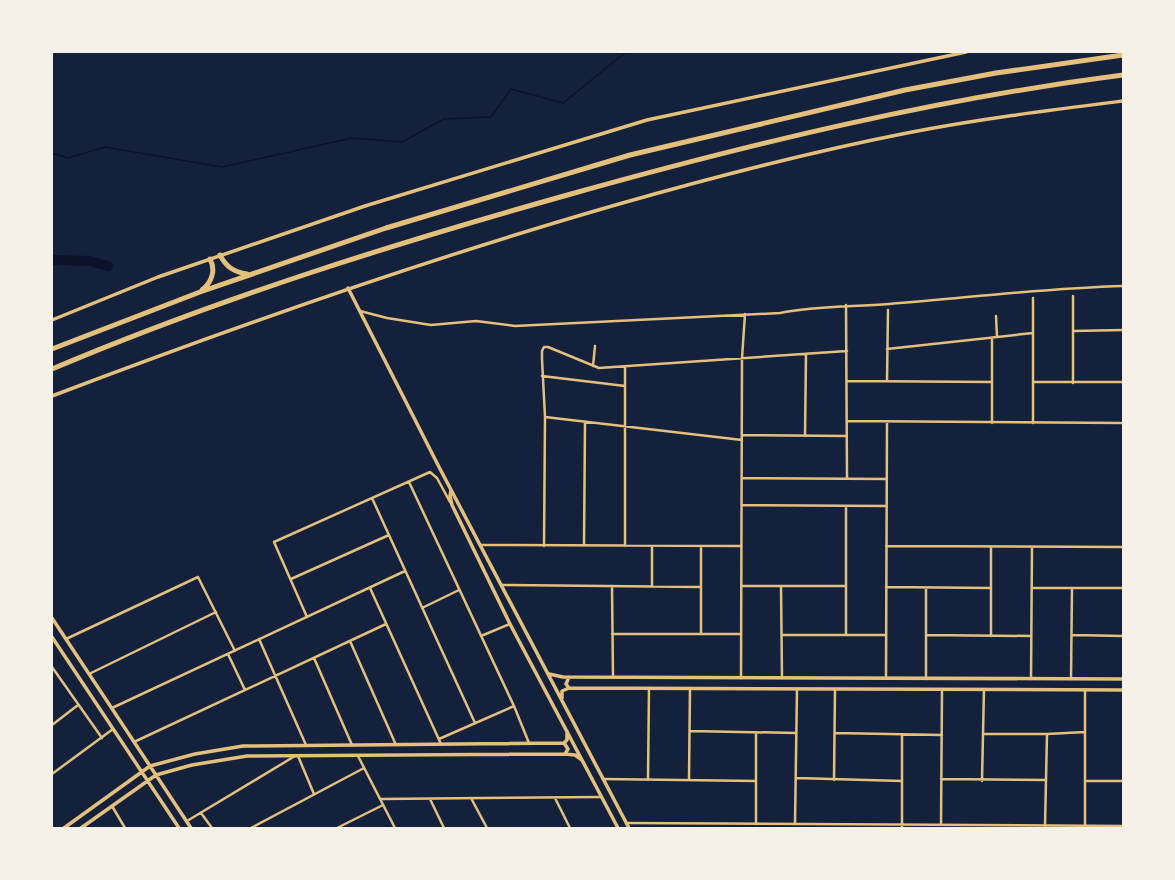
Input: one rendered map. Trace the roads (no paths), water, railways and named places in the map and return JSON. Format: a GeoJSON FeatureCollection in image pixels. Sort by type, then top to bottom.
{"type":"FeatureCollection","features":[{"type":"Feature","properties":{"kind":"highway"},"geometry":{"type":"LineString","coordinates":[[52,349],[250,274],[472,201],[630,155],[905,90],[996,73],[1123,55]]}},
{"type":"Feature","properties":{"kind":"highway"},"geometry":{"type":"LineString","coordinates":[[52,369],[215,307],[357,258],[495,215],[640,174],[786,137],[896,112],[997,93],[1123,75]]}},
{"type":"Feature","properties":{"kind":"highway"},"geometry":{"type":"LineString","coordinates":[[220,255],[223,262],[230,269],[250,274]]}},
{"type":"Feature","properties":{"kind":"highway"},"geometry":{"type":"LineString","coordinates":[[200,292],[212,276],[213,265],[210,259]]}},
{"type":"Feature","properties":{"kind":"street"},"geometry":{"type":"LineString","coordinates":[[52,320],[220,255],[365,206],[647,120],[966,52]]}},
{"type":"Feature","properties":{"kind":"street"},"geometry":{"type":"LineString","coordinates":[[52,396],[145,360],[348,288],[536,228],[702,181],[805,155],[951,124],[1123,101]]}},
{"type":"Feature","properties":{"kind":"street"},"geometry":{"type":"LineString","coordinates":[[360,310],[387,318],[431,325],[476,321],[514,326],[780,313],[803,309],[846,305],[888,304],[1025,291],[1123,286]]}},
{"type":"Feature","properties":{"kind":"street"},"geometry":{"type":"LineString","coordinates":[[348,288],[451,490],[629,828]]}},
{"type":"Feature","properties":{"kind":"street"},"geometry":{"type":"LineString","coordinates":[[1073,296],[1073,383]]}},
{"type":"Feature","properties":{"kind":"street"},"geometry":{"type":"LineString","coordinates":[[1033,298],[1033,423]]}},
{"type":"Feature","properties":{"kind":"street"},"geometry":{"type":"LineString","coordinates":[[846,305],[847,478]]}},
{"type":"Feature","properties":{"kind":"street"},"geometry":{"type":"LineString","coordinates":[[887,381],[888,310]]}},
{"type":"Feature","properties":{"kind":"street"},"geometry":{"type":"LineString","coordinates":[[741,678],[742,358],[745,314]]}},
{"type":"Feature","properties":{"kind":"street"},"geometry":{"type":"LineString","coordinates":[[996,316],[997,337]]}},
{"type":"Feature","properties":{"kind":"street"},"geometry":{"type":"LineString","coordinates":[[1073,331],[1123,330]]}},
{"type":"Feature","properties":{"kind":"street"},"geometry":{"type":"LineString","coordinates":[[887,349],[1033,333]]}},
{"type":"Feature","properties":{"kind":"street"},"geometry":{"type":"LineString","coordinates":[[992,338],[992,423]]}},
{"type":"Feature","properties":{"kind":"street"},"geometry":{"type":"LineString","coordinates":[[593,366],[595,346]]}},
{"type":"Feature","properties":{"kind":"street"},"geometry":{"type":"LineString","coordinates":[[544,546],[545,417],[542,351],[548,347],[599,368],[847,350]]}},
{"type":"Feature","properties":{"kind":"street"},"geometry":{"type":"LineString","coordinates":[[805,436],[806,354]]}},
{"type":"Feature","properties":{"kind":"street"},"geometry":{"type":"LineString","coordinates":[[625,367],[625,546]]}},
{"type":"Feature","properties":{"kind":"street"},"geometry":{"type":"LineString","coordinates":[[542,376],[625,386]]}},
{"type":"Feature","properties":{"kind":"street"},"geometry":{"type":"LineString","coordinates":[[847,381],[992,382]]}},
{"type":"Feature","properties":{"kind":"street"},"geometry":{"type":"LineString","coordinates":[[1033,382],[1123,382]]}},
{"type":"Feature","properties":{"kind":"street"},"geometry":{"type":"LineString","coordinates":[[545,417],[742,440]]}},
{"type":"Feature","properties":{"kind":"street"},"geometry":{"type":"LineString","coordinates":[[584,545],[585,422]]}},
{"type":"Feature","properties":{"kind":"street"},"geometry":{"type":"LineString","coordinates":[[847,422],[1123,423]]}},
{"type":"Feature","properties":{"kind":"street"},"geometry":{"type":"LineString","coordinates":[[886,679],[887,423]]}},
{"type":"Feature","properties":{"kind":"street"},"geometry":{"type":"LineString","coordinates":[[742,435],[846,436]]}},
{"type":"Feature","properties":{"kind":"street"},"geometry":{"type":"LineString","coordinates":[[307,617],[274,542],[430,472],[434,474],[452,505],[510,624],[618,828]]}},
{"type":"Feature","properties":{"kind":"street"},"geometry":{"type":"LineString","coordinates":[[742,478],[886,479]]}},
{"type":"Feature","properties":{"kind":"street"},"geometry":{"type":"LineString","coordinates":[[409,482],[514,706],[529,744]]}},
{"type":"Feature","properties":{"kind":"street"},"geometry":{"type":"LineString","coordinates":[[451,490],[450,496],[452,505]]}},
{"type":"Feature","properties":{"kind":"street"},"geometry":{"type":"LineString","coordinates":[[372,498],[475,723]]}},
{"type":"Feature","properties":{"kind":"street"},"geometry":{"type":"LineString","coordinates":[[742,505],[886,506]]}},
{"type":"Feature","properties":{"kind":"street"},"geometry":{"type":"LineString","coordinates":[[846,506],[846,635]]}},
{"type":"Feature","properties":{"kind":"street"},"geometry":{"type":"LineString","coordinates":[[291,579],[389,535]]}},
{"type":"Feature","properties":{"kind":"street"},"geometry":{"type":"LineString","coordinates":[[480,545],[741,546]]}},
{"type":"Feature","properties":{"kind":"street"},"geometry":{"type":"LineString","coordinates":[[652,546],[652,587]]}},
{"type":"Feature","properties":{"kind":"street"},"geometry":{"type":"LineString","coordinates":[[701,546],[701,634]]}},
{"type":"Feature","properties":{"kind":"street"},"geometry":{"type":"LineString","coordinates":[[886,546],[1123,547]]}},
{"type":"Feature","properties":{"kind":"street"},"geometry":{"type":"LineString","coordinates":[[991,547],[991,636]]}},
{"type":"Feature","properties":{"kind":"street"},"geometry":{"type":"LineString","coordinates":[[1031,679],[1032,547]]}},
{"type":"Feature","properties":{"kind":"street"},"geometry":{"type":"LineString","coordinates":[[112,708],[405,571]]}},
{"type":"Feature","properties":{"kind":"street"},"geometry":{"type":"LineString","coordinates":[[66,639],[198,577],[235,651]]}},
{"type":"Feature","properties":{"kind":"street"},"geometry":{"type":"LineString","coordinates":[[501,585],[701,587]]}},
{"type":"Feature","properties":{"kind":"street"},"geometry":{"type":"LineString","coordinates":[[612,586],[613,678]]}},
{"type":"Feature","properties":{"kind":"street"},"geometry":{"type":"LineString","coordinates":[[742,586],[846,586]]}},
{"type":"Feature","properties":{"kind":"street"},"geometry":{"type":"LineString","coordinates":[[781,586],[782,678]]}},
{"type":"Feature","properties":{"kind":"street"},"geometry":{"type":"LineString","coordinates":[[886,587],[991,588]]}},
{"type":"Feature","properties":{"kind":"street"},"geometry":{"type":"LineString","coordinates":[[370,588],[441,744]]}},
{"type":"Feature","properties":{"kind":"street"},"geometry":{"type":"LineString","coordinates":[[926,588],[926,679]]}},
{"type":"Feature","properties":{"kind":"street"},"geometry":{"type":"LineString","coordinates":[[1032,588],[1123,588]]}},
{"type":"Feature","properties":{"kind":"street"},"geometry":{"type":"LineString","coordinates":[[1071,679],[1072,588]]}},
{"type":"Feature","properties":{"kind":"street"},"geometry":{"type":"LineString","coordinates":[[422,608],[459,590]]}},
{"type":"Feature","properties":{"kind":"street"},"geometry":{"type":"LineString","coordinates":[[89,674],[216,612]]}},
{"type":"Feature","properties":{"kind":"street"},"geometry":{"type":"LineString","coordinates":[[52,618],[190,828]]}},
{"type":"Feature","properties":{"kind":"street"},"geometry":{"type":"LineString","coordinates":[[134,742],[386,624]]}},
{"type":"Feature","properties":{"kind":"street"},"geometry":{"type":"LineString","coordinates":[[481,636],[510,624]]}},
{"type":"Feature","properties":{"kind":"street"},"geometry":{"type":"LineString","coordinates":[[612,634],[741,634]]}},
{"type":"Feature","properties":{"kind":"street"},"geometry":{"type":"LineString","coordinates":[[782,635],[886,635]]}},
{"type":"Feature","properties":{"kind":"street"},"geometry":{"type":"LineString","coordinates":[[926,635],[1031,636]]}},
{"type":"Feature","properties":{"kind":"street"},"geometry":{"type":"LineString","coordinates":[[1072,635],[1123,636]]}},
{"type":"Feature","properties":{"kind":"street"},"geometry":{"type":"LineString","coordinates":[[52,636],[180,828]]}},
{"type":"Feature","properties":{"kind":"street"},"geometry":{"type":"LineString","coordinates":[[260,639],[306,746]]}},
{"type":"Feature","properties":{"kind":"street"},"geometry":{"type":"LineString","coordinates":[[520,643],[529,639]]}},
{"type":"Feature","properties":{"kind":"street"},"geometry":{"type":"LineString","coordinates":[[350,641],[396,745]]}},
{"type":"Feature","properties":{"kind":"street"},"geometry":{"type":"LineString","coordinates":[[228,654],[245,690]]}},
{"type":"Feature","properties":{"kind":"street"},"geometry":{"type":"LineString","coordinates":[[314,658],[352,745]]}},
{"type":"Feature","properties":{"kind":"street"},"geometry":{"type":"LineString","coordinates":[[52,667],[102,738]]}},
{"type":"Feature","properties":{"kind":"street"},"geometry":{"type":"LineString","coordinates":[[547,673],[554,677],[613,678],[1123,679]]}},
{"type":"Feature","properties":{"kind":"street"},"geometry":{"type":"LineString","coordinates":[[569,677],[566,682],[569,688]]}},
{"type":"Feature","properties":{"kind":"street"},"geometry":{"type":"LineString","coordinates":[[758,678],[758,688]]}},
{"type":"Feature","properties":{"kind":"street"},"geometry":{"type":"LineString","coordinates":[[960,679],[961,689]]}},
{"type":"Feature","properties":{"kind":"street"},"geometry":{"type":"LineString","coordinates":[[562,701],[562,691],[569,688],[1123,690]]}},
{"type":"Feature","properties":{"kind":"street"},"geometry":{"type":"LineString","coordinates":[[648,779],[649,688]]}},
{"type":"Feature","properties":{"kind":"street"},"geometry":{"type":"LineString","coordinates":[[689,779],[690,688]]}},
{"type":"Feature","properties":{"kind":"street"},"geometry":{"type":"LineString","coordinates":[[795,824],[797,689]]}},
{"type":"Feature","properties":{"kind":"street"},"geometry":{"type":"LineString","coordinates":[[834,780],[835,689]]}},
{"type":"Feature","properties":{"kind":"street"},"geometry":{"type":"LineString","coordinates":[[941,825],[942,689]]}},
{"type":"Feature","properties":{"kind":"street"},"geometry":{"type":"LineString","coordinates":[[982,781],[984,689]]}},
{"type":"Feature","properties":{"kind":"street"},"geometry":{"type":"LineString","coordinates":[[1085,690],[1085,826]]}},
{"type":"Feature","properties":{"kind":"street"},"geometry":{"type":"LineString","coordinates":[[52,725],[78,705]]}},
{"type":"Feature","properties":{"kind":"street"},"geometry":{"type":"LineString","coordinates":[[439,739],[514,706]]}},
{"type":"Feature","properties":{"kind":"street"},"geometry":{"type":"LineString","coordinates":[[52,774],[113,729]]}},
{"type":"Feature","properties":{"kind":"street"},"geometry":{"type":"LineString","coordinates":[[564,743],[567,738],[567,731]]}},
{"type":"Feature","properties":{"kind":"street"},"geometry":{"type":"LineString","coordinates":[[690,731],[796,733]]}},
{"type":"Feature","properties":{"kind":"street"},"geometry":{"type":"LineString","coordinates":[[983,734],[1047,734],[1085,732]]}},
{"type":"Feature","properties":{"kind":"street"},"geometry":{"type":"LineString","coordinates":[[756,733],[756,824]]}},
{"type":"Feature","properties":{"kind":"street"},"geometry":{"type":"LineString","coordinates":[[834,733],[942,735]]}},
{"type":"Feature","properties":{"kind":"street"},"geometry":{"type":"LineString","coordinates":[[1045,826],[1047,734]]}},
{"type":"Feature","properties":{"kind":"street"},"geometry":{"type":"LineString","coordinates":[[902,735],[902,826]]}},
{"type":"Feature","properties":{"kind":"street"},"geometry":{"type":"LineString","coordinates":[[64,828],[150,766],[195,754],[243,746],[564,743]]}},
{"type":"Feature","properties":{"kind":"street"},"geometry":{"type":"LineString","coordinates":[[564,743],[568,749],[565,754]]}},
{"type":"Feature","properties":{"kind":"street"},"geometry":{"type":"LineString","coordinates":[[378,745],[378,755]]}},
{"type":"Feature","properties":{"kind":"street"},"geometry":{"type":"LineString","coordinates":[[81,828],[148,779],[156,775],[204,763],[247,756],[565,754],[575,755],[582,760]]}},
{"type":"Feature","properties":{"kind":"street"},"geometry":{"type":"LineString","coordinates":[[358,755],[395,828]]}},
{"type":"Feature","properties":{"kind":"street"},"geometry":{"type":"LineString","coordinates":[[296,756],[314,794]]}},
{"type":"Feature","properties":{"kind":"street"},"geometry":{"type":"LineString","coordinates":[[186,821],[296,756]]}},
{"type":"Feature","properties":{"kind":"street"},"geometry":{"type":"LineString","coordinates":[[159,763],[162,773]]}},
{"type":"Feature","properties":{"kind":"street"},"geometry":{"type":"LineString","coordinates":[[250,828],[364,768]]}},
{"type":"Feature","properties":{"kind":"street"},"geometry":{"type":"LineString","coordinates":[[136,776],[141,784]]}},
{"type":"Feature","properties":{"kind":"street"},"geometry":{"type":"LineString","coordinates":[[796,778],[902,781]]}},
{"type":"Feature","properties":{"kind":"street"},"geometry":{"type":"LineString","coordinates":[[603,779],[756,780]]}},
{"type":"Feature","properties":{"kind":"street"},"geometry":{"type":"LineString","coordinates":[[941,779],[982,781],[1046,780]]}},
{"type":"Feature","properties":{"kind":"street"},"geometry":{"type":"LineString","coordinates":[[1085,781],[1123,781]]}},
{"type":"Feature","properties":{"kind":"street"},"geometry":{"type":"LineString","coordinates":[[555,797],[570,828]]}},
{"type":"Feature","properties":{"kind":"street"},"geometry":{"type":"LineString","coordinates":[[380,799],[602,797]]}},
{"type":"Feature","properties":{"kind":"street"},"geometry":{"type":"LineString","coordinates":[[471,798],[487,828]]}},
{"type":"Feature","properties":{"kind":"street"},"geometry":{"type":"LineString","coordinates":[[430,799],[444,828]]}},
{"type":"Feature","properties":{"kind":"street"},"geometry":{"type":"LineString","coordinates":[[337,828],[383,805]]}},
{"type":"Feature","properties":{"kind":"street"},"geometry":{"type":"LineString","coordinates":[[111,806],[125,828]]}},
{"type":"Feature","properties":{"kind":"street"},"geometry":{"type":"LineString","coordinates":[[201,813],[212,828]]}},
{"type":"Feature","properties":{"kind":"street"},"geometry":{"type":"LineString","coordinates":[[626,823],[867,826],[941,825],[1007,827],[1123,826]]}},
{"type":"Feature","properties":{"kind":"street"},"geometry":{"type":"LineString","coordinates":[[258,824],[262,828]]}},
{"type":"Feature","properties":{"kind":"waterway"},"geometry":{"type":"LineString","coordinates":[[52,153],[68,158],[105,147],[222,167],[352,138],[402,142],[444,119],[491,117],[511,89],[563,103],[626,52]]}},
{"type":"Feature","properties":{"kind":"waterway"},"geometry":{"type":"LineString","coordinates":[[52,260],[90,261],[108,266]]}}]}
